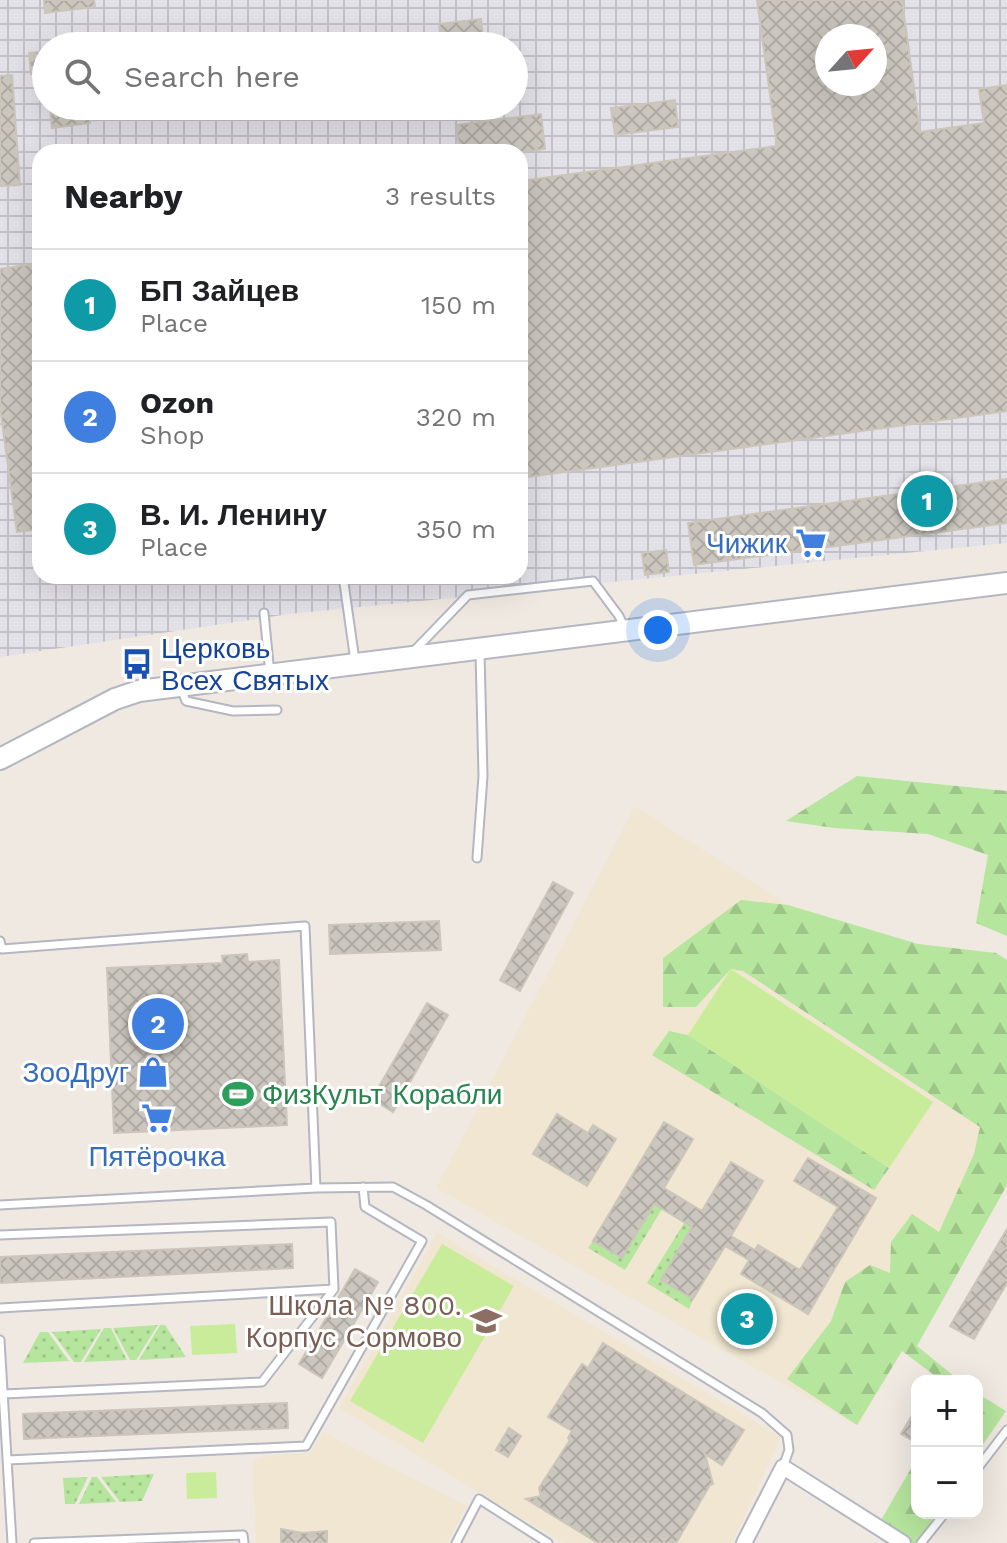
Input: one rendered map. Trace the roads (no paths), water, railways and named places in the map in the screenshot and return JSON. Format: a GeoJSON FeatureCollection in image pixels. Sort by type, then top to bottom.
{"type":"FeatureCollection","features":[{"type":"Feature","properties":{"kind":"street"},"geometry":{"type":"LineString","coordinates":[[0,759],[115,699],[139,691],[1007,583]]}},
{"type":"Feature","properties":{"kind":"street"},"geometry":{"type":"LineString","coordinates":[[744,1543],[783,1467],[903,1543]]}},
{"type":"Feature","properties":{"kind":"lane"},"geometry":{"type":"LineString","coordinates":[[406,660],[468,595],[593,581],[619,616],[626,631]]}},
{"type":"Feature","properties":{"kind":"lane"},"geometry":{"type":"LineString","coordinates":[[344,584],[355,666]]}},
{"type":"Feature","properties":{"kind":"lane"},"geometry":{"type":"LineString","coordinates":[[264,613],[270,677]]}},
{"type":"Feature","properties":{"kind":"lane"},"geometry":{"type":"LineString","coordinates":[[477,858],[483,776],[480,650]]}},
{"type":"Feature","properties":{"kind":"lane"},"geometry":{"type":"LineString","coordinates":[[180,687],[186,701],[233,711],[277,710]]}},
{"type":"Feature","properties":{"kind":"lane"},"geometry":{"type":"LineString","coordinates":[[0,941],[2,949],[305,926],[316,1188]]}},
{"type":"Feature","properties":{"kind":"lane"},"geometry":{"type":"LineString","coordinates":[[8,1460],[306,1446],[422,1241],[365,1207],[363,1187]]}},
{"type":"Feature","properties":{"kind":"lane"},"geometry":{"type":"LineString","coordinates":[[0,1205],[316,1188],[393,1187],[762,1413],[787,1435],[789,1450],[783,1467]]}},
{"type":"Feature","properties":{"kind":"lane"},"geometry":{"type":"LineString","coordinates":[[0,1235],[331,1222],[334,1289],[262,1382],[4,1394]]}},
{"type":"Feature","properties":{"kind":"lane"},"geometry":{"type":"LineString","coordinates":[[0,1308],[334,1289]]}},
{"type":"Feature","properties":{"kind":"lane"},"geometry":{"type":"LineString","coordinates":[[0,1340],[12,1543]]}},
{"type":"Feature","properties":{"kind":"lane"},"geometry":{"type":"LineString","coordinates":[[983,1461],[1007,1430]]}},
{"type":"Feature","properties":{"kind":"lane"},"geometry":{"type":"LineString","coordinates":[[456,1543],[479,1499],[548,1543]]}},
{"type":"Feature","properties":{"kind":"lane"},"geometry":{"type":"LineString","coordinates":[[921,1543],[940,1519]]}},
{"type":"Feature","properties":{"kind":"lane"},"geometry":{"type":"LineString","coordinates":[[34,1543],[243,1535],[244,1543]]}},
{"type":"Feature","properties":{"kind":"place","name":"БП Зайцев"},"geometry":{"type":"Point","coordinates":[927,501]}},
{"type":"Feature","properties":{"kind":"place","name":"Чижик"},"geometry":{"type":"Point","coordinates":[811,543]}},
{"type":"Feature","properties":{"kind":"place","name":"Церковь Всех Святых"},"geometry":{"type":"Point","coordinates":[137,664]}},
{"type":"Feature","properties":{"kind":"place","name":"Ozon"},"geometry":{"type":"Point","coordinates":[158,1024]}},
{"type":"Feature","properties":{"kind":"place","name":"ЗооДруг"},"geometry":{"type":"Point","coordinates":[153,1072]}},
{"type":"Feature","properties":{"kind":"place","name":"ФизКульт Корабли"},"geometry":{"type":"Point","coordinates":[238,1094]}},
{"type":"Feature","properties":{"kind":"place","name":"Пятёрочка"},"geometry":{"type":"Point","coordinates":[157,1118]}},
{"type":"Feature","properties":{"kind":"place","name":"В. И. Ленину"},"geometry":{"type":"Point","coordinates":[747,1319]}},
{"type":"Feature","properties":{"kind":"place","name":"Школа № 800. Корпус Сормово"},"geometry":{"type":"Point","coordinates":[486,1321]}}]}
